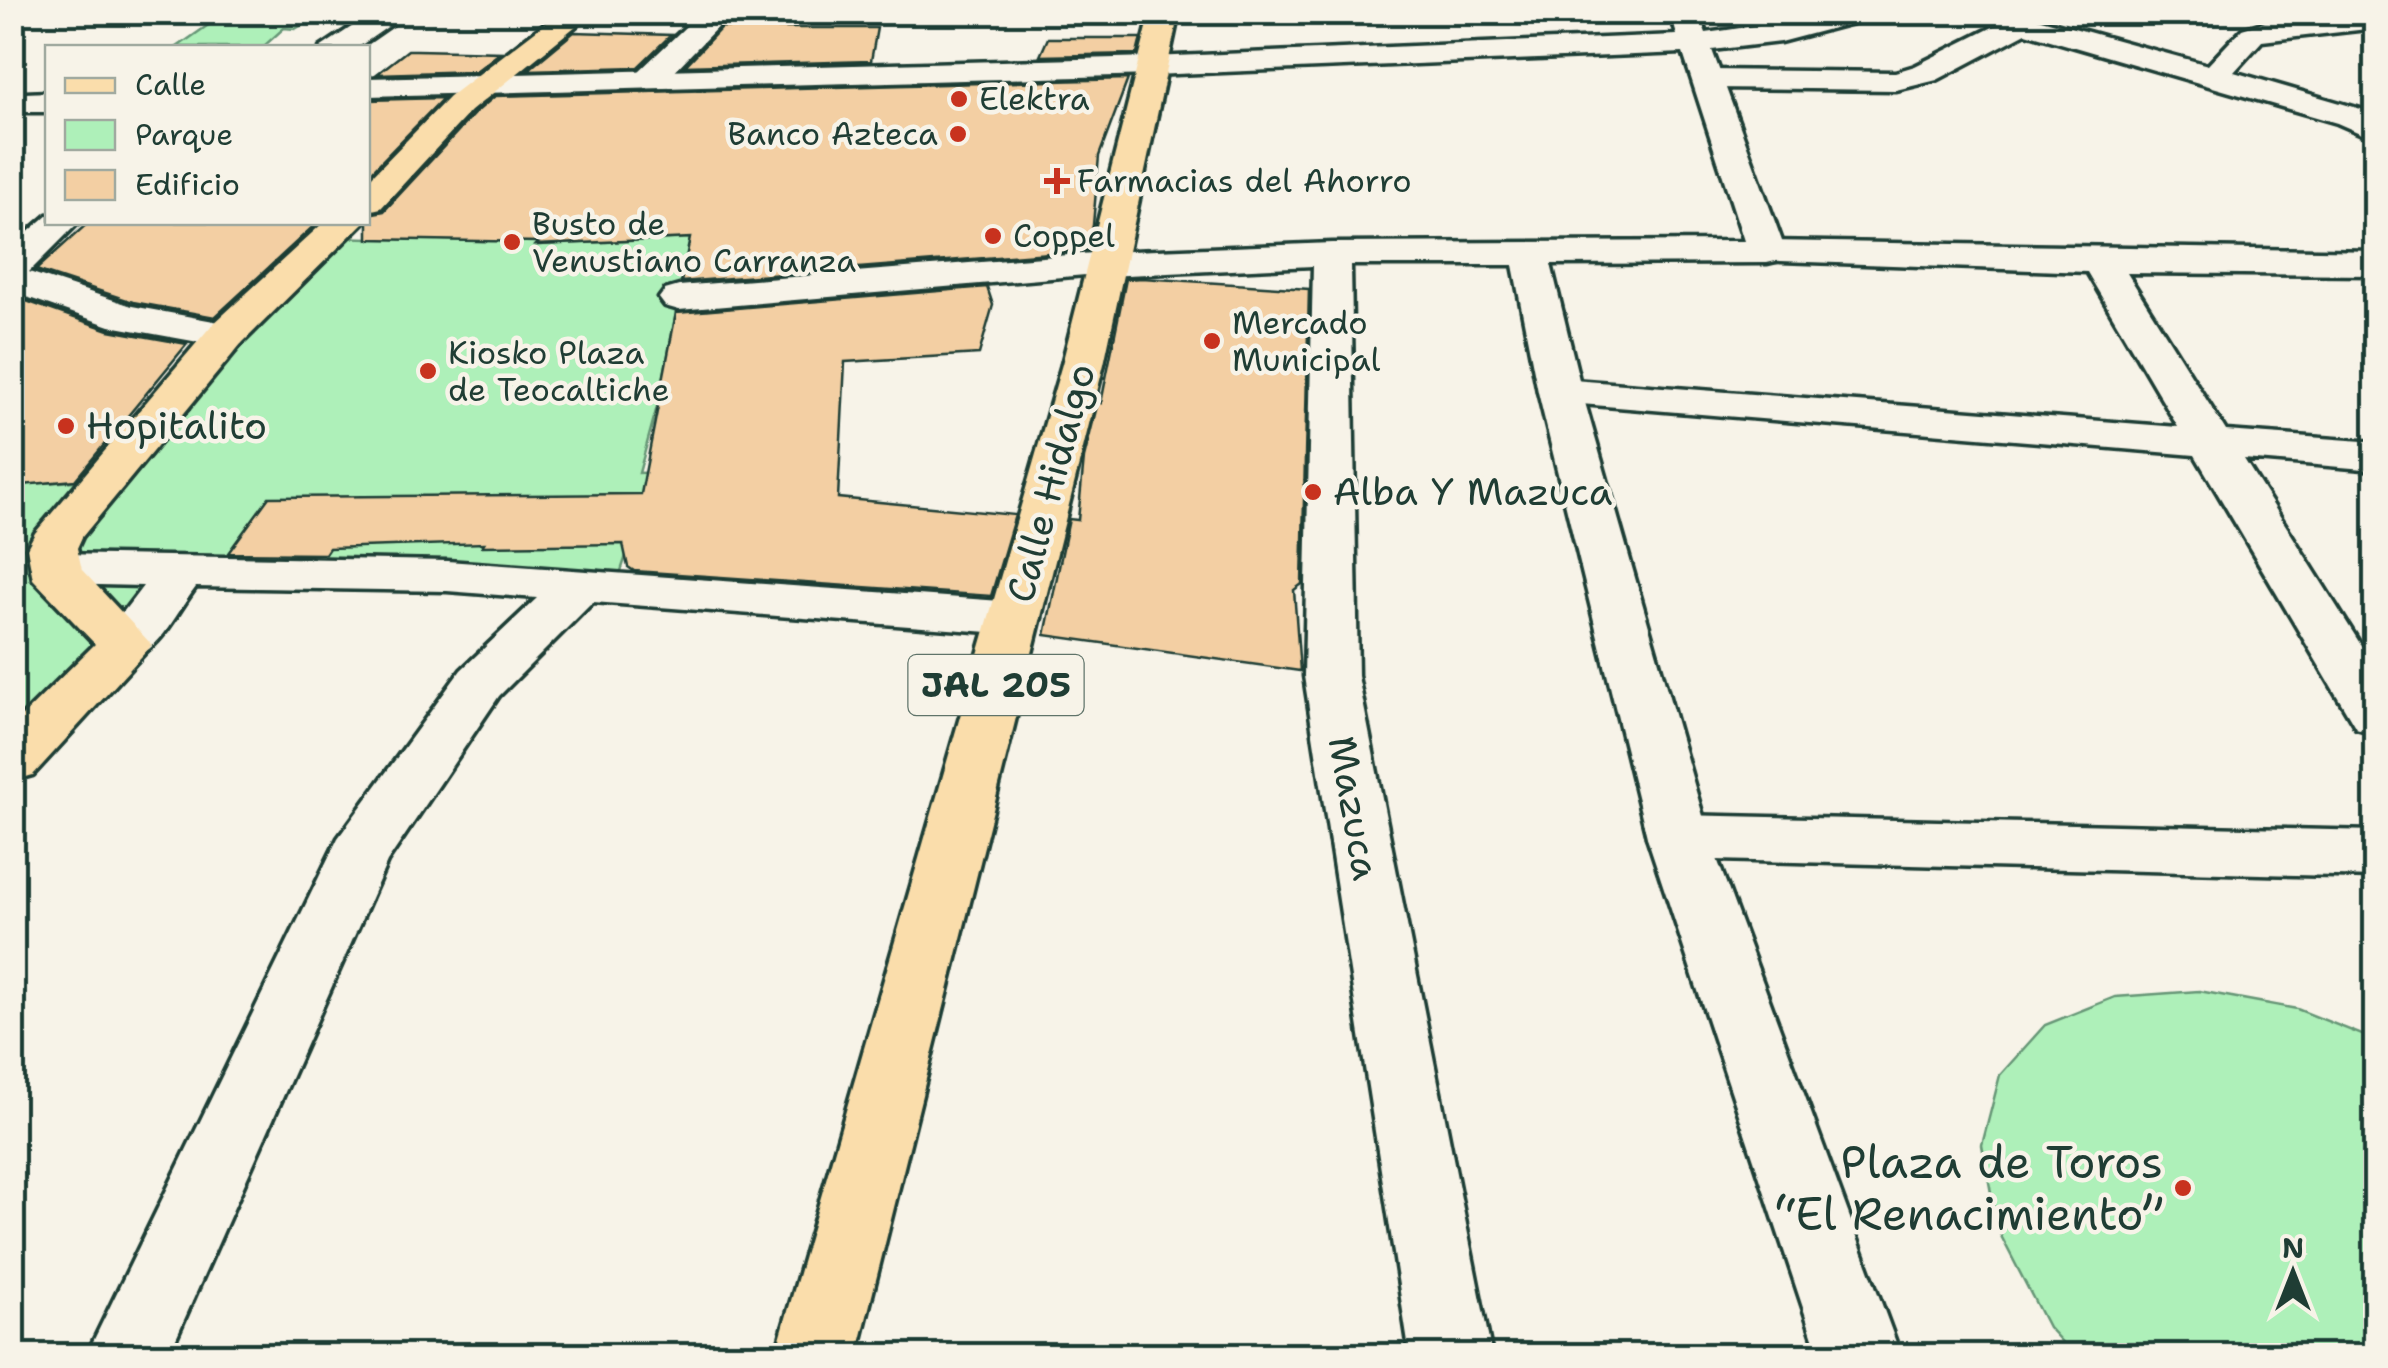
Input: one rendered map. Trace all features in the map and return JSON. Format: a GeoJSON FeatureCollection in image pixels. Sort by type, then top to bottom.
{"type":"FeatureCollection","features":[{"type":"Feature","properties":{"kind":"main road"},"geometry":{"type":"LineString","coordinates":[[370,198],[460,104],[580,12]]}},
{"type":"Feature","properties":{"kind":"main road","name":"Calle Hidalgo"},"geometry":{"type":"LineString","coordinates":[[816,1356],[1106,264],[1164,12]]}},
{"type":"Feature","properties":{"kind":"main road"},"geometry":{"type":"LineString","coordinates":[[12,761],[125,645],[69,583],[58,579],[52,548],[60,533],[226,335],[343,225]]}},
{"type":"Feature","properties":{"kind":"street"},"geometry":{"type":"LineString","coordinates":[[339,45],[395,12]]}},
{"type":"Feature","properties":{"kind":"street"},"geometry":{"type":"LineString","coordinates":[[648,80],[718,12]]}},
{"type":"Feature","properties":{"kind":"street"},"geometry":{"type":"LineString","coordinates":[[370,86],[1152,66],[1691,28],[1780,32],[1861,12]]}},
{"type":"Feature","properties":{"kind":"street"},"geometry":{"type":"LineString","coordinates":[[1982,12],[2367,121]]}},
{"type":"Feature","properties":{"kind":"street"},"geometry":{"type":"LineString","coordinates":[[2214,76],[2252,36],[2266,30],[2376,19]]}},
{"type":"Feature","properties":{"kind":"street"},"geometry":{"type":"LineString","coordinates":[[1710,79],[1896,81],[1926,73],[2022,24]]}},
{"type":"Feature","properties":{"kind":"street"},"geometry":{"type":"LineString","coordinates":[[1691,28],[1767,252]]}},
{"type":"Feature","properties":{"kind":"street"},"geometry":{"type":"LineString","coordinates":[[12,267],[58,225]]}},
{"type":"Feature","properties":{"kind":"street"},"geometry":{"type":"LineString","coordinates":[[1529,251],[1560,392],[1678,837],[1860,1356]]}},
{"type":"Feature","properties":{"kind":"street"},"geometry":{"type":"LineString","coordinates":[[679,298],[1106,264],[1332,254],[1767,252],[2376,263]]}},
{"type":"Feature","properties":{"kind":"street","name":"Mazuca"},"geometry":{"type":"LineString","coordinates":[[1332,254],[1330,676],[1451,1356]]}},
{"type":"Feature","properties":{"kind":"street"},"geometry":{"type":"LineString","coordinates":[[2100,261],[2376,716]]}},
{"type":"Feature","properties":{"kind":"street"},"geometry":{"type":"LineString","coordinates":[[12,279],[124,316],[226,335]]}},
{"type":"Feature","properties":{"kind":"street"},"geometry":{"type":"LineString","coordinates":[[1560,392],[2376,456]]}},
{"type":"Feature","properties":{"kind":"street"},"geometry":{"type":"LineString","coordinates":[[56,569],[447,576],[1014,618]]}},
{"type":"Feature","properties":{"kind":"street"},"geometry":{"type":"LineString","coordinates":[[125,645],[180,573]]}},
{"type":"Feature","properties":{"kind":"street"},"geometry":{"type":"LineString","coordinates":[[126,1356],[360,854],[480,684],[579,586]]}},
{"type":"Feature","properties":{"kind":"street"},"geometry":{"type":"LineString","coordinates":[[1678,837],[2376,854]]}},
{"type":"Feature","properties":{"kind":"green space"},"geometry":{"type":"Polygon","coordinates":[[[184,13],[292,13],[354,21],[347,26],[304,24],[295,29],[284,28],[265,45],[180,45],[214,21],[184,13]]]}},
{"type":"Feature","properties":{"kind":"green space"},"geometry":{"type":"Polygon","coordinates":[[[674,80],[538,245],[698,238],[683,288],[1104,274],[677,307],[661,392],[639,473],[807,466],[626,556],[615,589],[202,575],[13,758],[13,485],[105,479],[332,237],[487,241],[618,81],[674,80]]]}},
{"type":"Feature","properties":{"kind":"green space","name":"Plaza de Toros “El Renacimiento”"},"geometry":{"type":"Polygon","coordinates":[[[2199,991],[2297,1009],[2375,1040],[2375,1355],[2074,1355],[2048,1327],[1998,1230],[1982,1145],[2000,1075],[2045,1025],[2115,997],[2199,991]]]}},
{"type":"Feature","properties":{"kind":"building"},"geometry":{"type":"Polygon","coordinates":[[[722,27],[877,28],[871,61],[685,66],[722,27]]]}},
{"type":"Feature","properties":{"kind":"building"},"geometry":{"type":"Polygon","coordinates":[[[574,32],[671,35],[638,67],[528,70],[574,32]]]}},
{"type":"Feature","properties":{"kind":"building"},"geometry":{"type":"Polygon","coordinates":[[[1048,38],[1141,38],[1137,54],[1040,56],[1048,38]]]}},
{"type":"Feature","properties":{"kind":"building"},"geometry":{"type":"Polygon","coordinates":[[[408,50],[501,52],[476,71],[377,74],[408,50]]]}},
{"type":"Feature","properties":{"kind":"building"},"geometry":{"type":"Polygon","coordinates":[[[1128,79],[1099,156],[1087,250],[681,282],[690,238],[536,245],[539,242],[368,239],[370,214],[384,211],[495,96],[1128,79]]]}},
{"type":"Feature","properties":{"kind":"building"},"geometry":{"type":"Polygon","coordinates":[[[443,98],[370,173],[370,100],[443,98]]]}},
{"type":"Feature","properties":{"kind":"building"},"geometry":{"type":"Polygon","coordinates":[[[86,225],[315,225],[215,317],[133,302],[36,270],[86,225]]]}},
{"type":"Feature","properties":{"kind":"building"},"geometry":{"type":"Polygon","coordinates":[[[1126,279],[1309,289],[1302,584],[1294,590],[1300,671],[1045,635],[1069,519],[1078,520],[1084,458],[1098,402],[1101,403],[1126,279]]]}},
{"type":"Feature","properties":{"kind":"building"},"geometry":{"type":"Polygon","coordinates":[[[987,287],[993,305],[979,354],[845,362],[838,498],[1015,515],[991,596],[634,571],[628,567],[623,544],[482,546],[484,543],[329,548],[325,554],[228,553],[269,497],[641,494],[676,313],[987,287]]]}},
{"type":"Feature","properties":{"kind":"building","name":"Hopitalito"},"geometry":{"type":"Polygon","coordinates":[[[12,296],[109,330],[187,344],[75,480],[12,486],[12,296]]]}},
{"type":"Feature","properties":{"kind":"place","name":"Elektra"},"geometry":{"type":"Point","coordinates":[959,99]}},
{"type":"Feature","properties":{"kind":"place","name":"Banco Azteca"},"geometry":{"type":"Point","coordinates":[958,134]}},
{"type":"Feature","properties":{"kind":"place","name":"Farmacias del Ahorro"},"geometry":{"type":"Point","coordinates":[1057,181]}},
{"type":"Feature","properties":{"kind":"place","name":"Coppel"},"geometry":{"type":"Point","coordinates":[993,236]}},
{"type":"Feature","properties":{"kind":"place","name":"Busto de Venustiano Carranza"},"geometry":{"type":"Point","coordinates":[512,242]}},
{"type":"Feature","properties":{"kind":"place","name":"Mercado Municipal"},"geometry":{"type":"Point","coordinates":[1212,341]}},
{"type":"Feature","properties":{"kind":"place","name":"Kiosko Plaza de Teocaltiche"},"geometry":{"type":"Point","coordinates":[428,371]}},
{"type":"Feature","properties":{"kind":"place","name":"Hopitalito"},"geometry":{"type":"Point","coordinates":[66,426]}},
{"type":"Feature","properties":{"kind":"place","name":"Alba Y Mazuca"},"geometry":{"type":"Point","coordinates":[1313,492]}},
{"type":"Feature","properties":{"kind":"place","name":"Plaza de Toros “El Renacimiento”"},"geometry":{"type":"Point","coordinates":[2183,1188]}}]}
